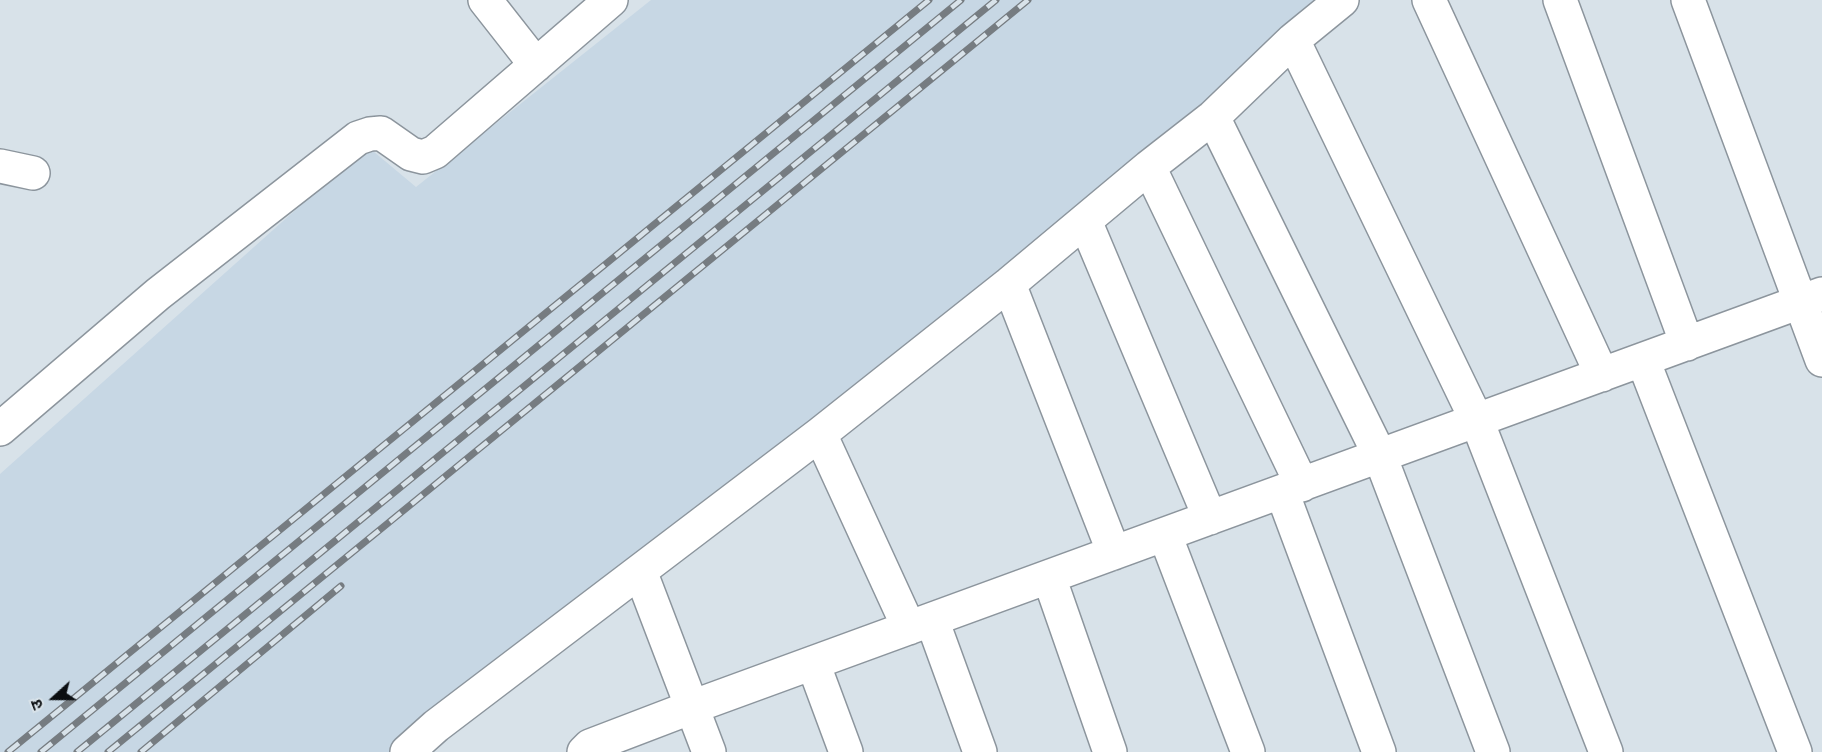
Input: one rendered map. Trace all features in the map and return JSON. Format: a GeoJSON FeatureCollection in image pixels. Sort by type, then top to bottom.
{"type":"FeatureCollection","features":[{"type":"Feature","properties":{"kind":"street"},"geometry":{"type":"LineString","coordinates":[[485,0],[536,65]]}},
{"type":"Feature","properties":{"kind":"street"},"geometry":{"type":"LineString","coordinates":[[407,752],[441,739],[640,571],[820,434],[1009,284],[1149,167],[1213,117],[1293,40],[1342,0]]}},
{"type":"Feature","properties":{"kind":"street"},"geometry":{"type":"LineString","coordinates":[[1429,0],[1602,375]]}},
{"type":"Feature","properties":{"kind":"street"},"geometry":{"type":"LineString","coordinates":[[1560,0],[1687,344]]}},
{"type":"Feature","properties":{"kind":"street"},"geometry":{"type":"LineString","coordinates":[[1688,0],[1811,298],[1822,360]]}},
{"type":"Feature","properties":{"kind":"street"},"geometry":{"type":"LineString","coordinates":[[0,429],[158,294],[358,138],[381,133],[411,154],[423,157],[435,152],[536,65],[595,5]]}},
{"type":"Feature","properties":{"kind":"street"},"geometry":{"type":"LineString","coordinates":[[1293,40],[1477,421],[1606,752]]}},
{"type":"Feature","properties":{"kind":"street"},"geometry":{"type":"LineString","coordinates":[[1213,117],[1380,456],[1493,752]]}},
{"type":"Feature","properties":{"kind":"street"},"geometry":{"type":"LineString","coordinates":[[0,166],[33,173]]}},
{"type":"Feature","properties":{"kind":"street"},"geometry":{"type":"LineString","coordinates":[[1149,167],[1292,489],[1379,752]]}},
{"type":"Feature","properties":{"kind":"street"},"geometry":{"type":"LineString","coordinates":[[1085,221],[1210,518]]}},
{"type":"Feature","properties":{"kind":"street"},"geometry":{"type":"LineString","coordinates":[[1009,284],[1114,554]]}},
{"type":"Feature","properties":{"kind":"street"},"geometry":{"type":"LineString","coordinates":[[584,752],[590,746],[692,707],[1811,298]]}},
{"type":"Feature","properties":{"kind":"street"},"geometry":{"type":"LineString","coordinates":[[1643,360],[1795,752]]}},
{"type":"Feature","properties":{"kind":"street"},"geometry":{"type":"LineString","coordinates":[[820,434],[920,624],[980,752]]}},
{"type":"Feature","properties":{"kind":"street"},"geometry":{"type":"LineString","coordinates":[[1165,535],[1248,752]]}},
{"type":"Feature","properties":{"kind":"street"},"geometry":{"type":"LineString","coordinates":[[640,571],[709,752]]}},
{"type":"Feature","properties":{"kind":"street"},"geometry":{"type":"LineString","coordinates":[[1049,577],[1110,752]]}},
{"type":"Feature","properties":{"kind":"street"},"geometry":{"type":"LineString","coordinates":[[813,663],[846,752]]}},
{"type":"Feature","properties":{"kind":"shaded area"},"geometry":{"type":"Polygon","coordinates":[[[651,0],[1327,0],[417,752],[0,752],[0,474],[367,146],[416,187],[651,0]]]}},
{"type":"Feature","properties":{"kind":"railway"},"geometry":{"type":"LineString","coordinates":[[8,752],[929,0]]}},
{"type":"Feature","properties":{"kind":"railway"},"geometry":{"type":"LineString","coordinates":[[41,752],[961,0]]}},
{"type":"Feature","properties":{"kind":"railway"},"geometry":{"type":"LineString","coordinates":[[77,752],[996,0]]}},
{"type":"Feature","properties":{"kind":"railway"},"geometry":{"type":"LineString","coordinates":[[108,752],[1028,0]]}},
{"type":"Feature","properties":{"kind":"railway"},"geometry":{"type":"LineString","coordinates":[[141,752],[341,586]]}}]}
